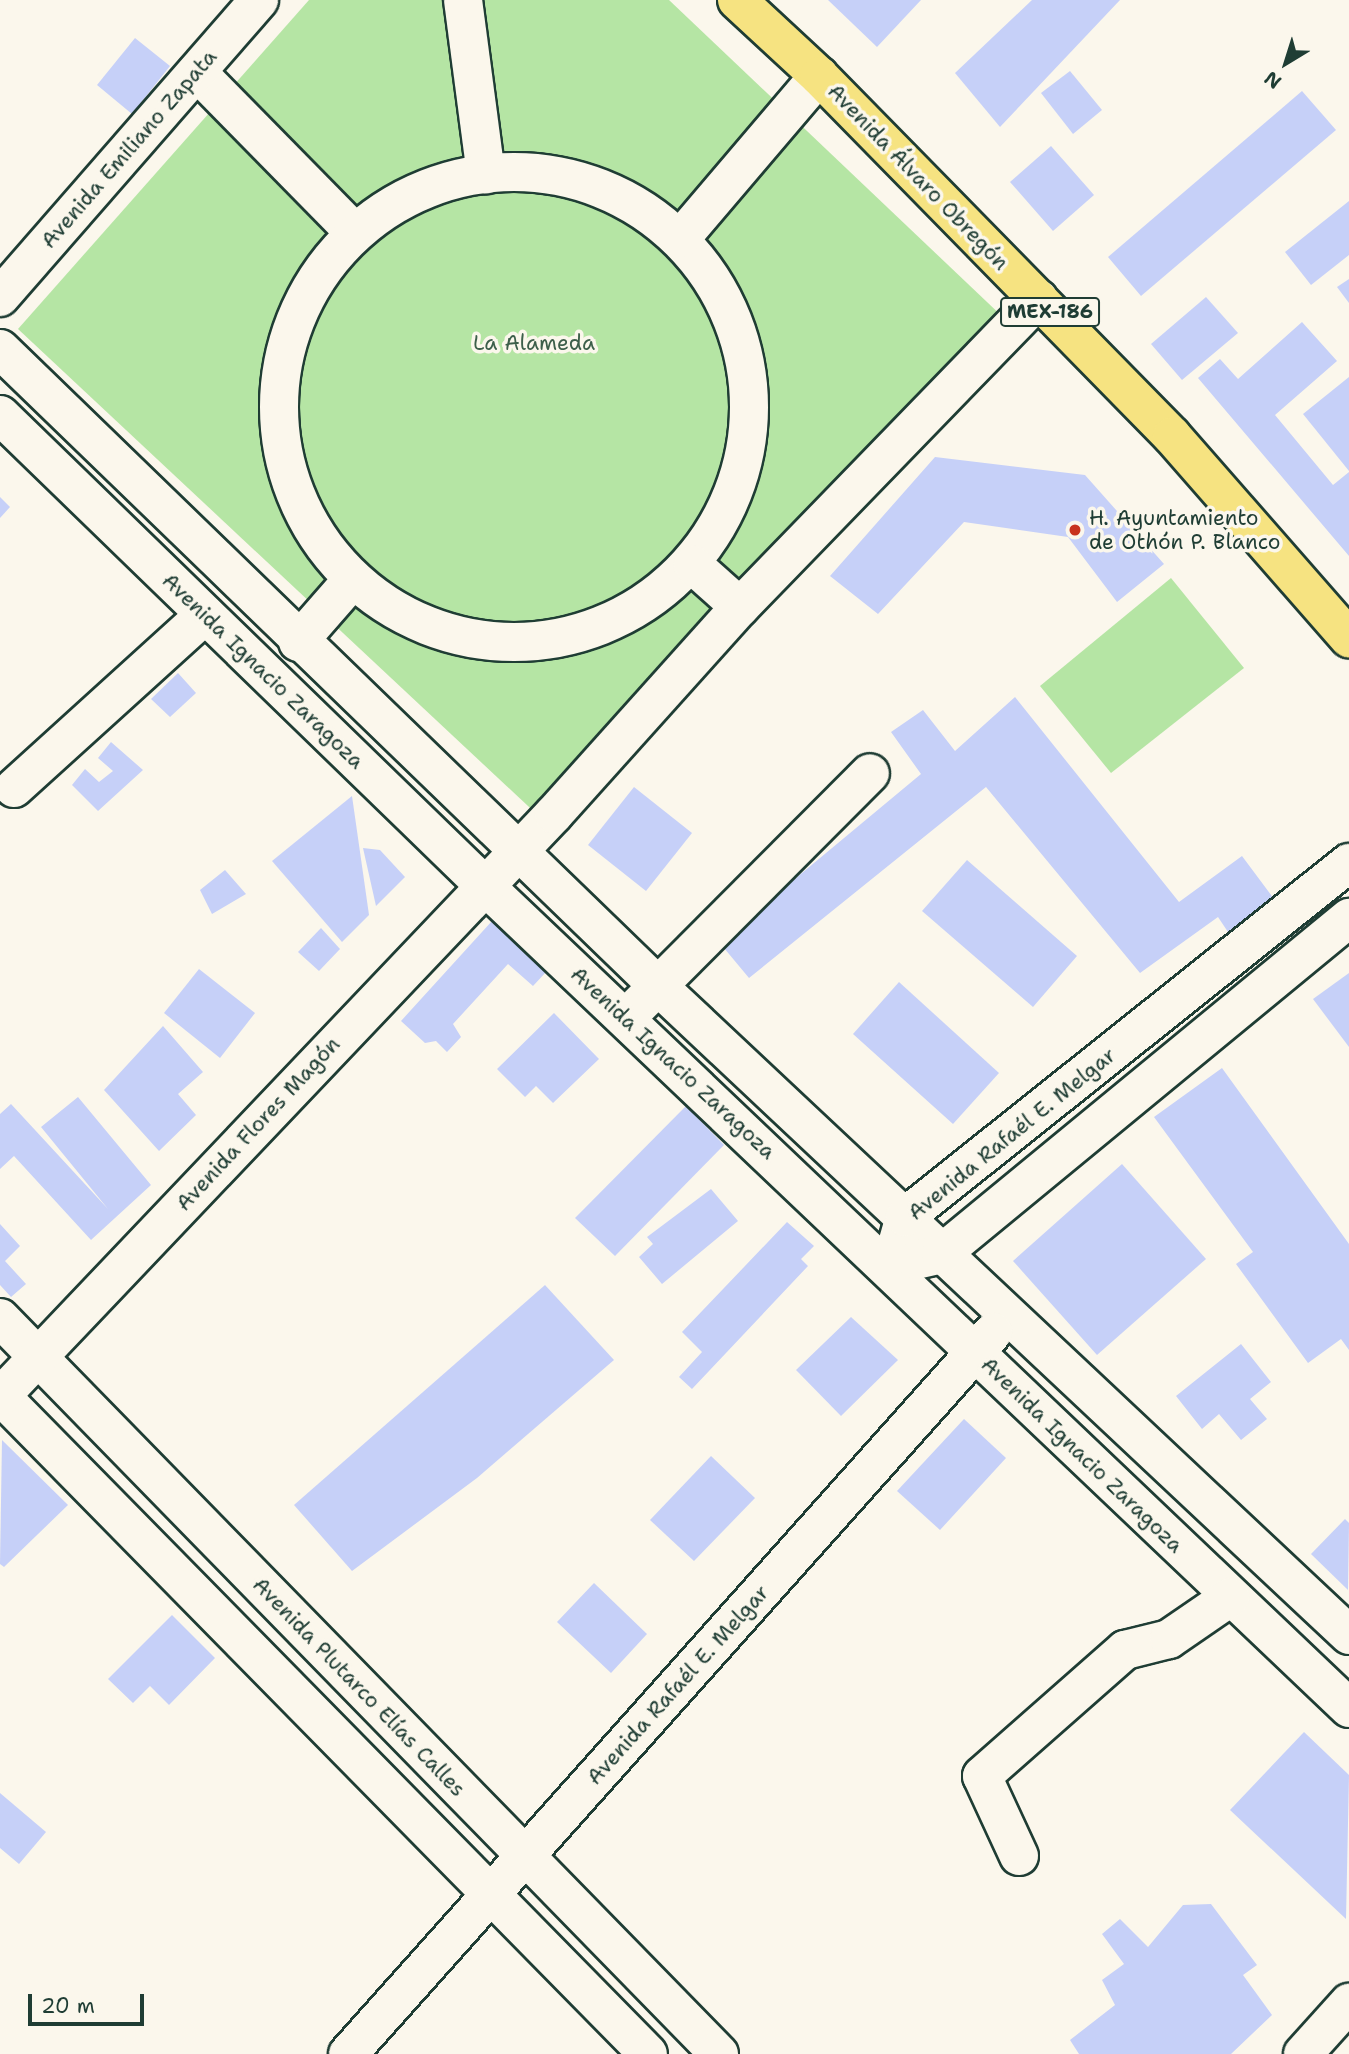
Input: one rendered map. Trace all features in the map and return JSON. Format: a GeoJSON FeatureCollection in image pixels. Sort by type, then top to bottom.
{"type":"FeatureCollection","features":[{"type":"Feature","properties":{"kind":"main road","name":"Avenida Álvaro Obregón"},"geometry":{"type":"LineString","coordinates":[[737,0],[819,76],[1172,436],[1349,638]]}},
{"type":"Feature","properties":{"kind":"street","name":"Avenida Emiliano Zapata"},"geometry":{"type":"LineString","coordinates":[[0,298],[259,0]]}},
{"type":"Feature","properties":{"kind":"street"},"geometry":{"type":"LineString","coordinates":[[463,0],[486,174]]}},
{"type":"Feature","properties":{"kind":"street"},"geometry":{"type":"LineString","coordinates":[[197,72],[354,232]]}},
{"type":"Feature","properties":{"kind":"street"},"geometry":{"type":"LineString","coordinates":[[681,238],[819,76]]}},
{"type":"Feature","properties":{"kind":"street"},"geometry":{"type":"LineString","coordinates":[[512,169],[603,187],[681,238],[732,312],[752,400],[738,488],[693,565],[617,622],[526,644],[432,630],[352,580],[296,503],[276,411],[292,318],[344,240],[420,188],[486,174],[512,169]]}},
{"type":"Feature","properties":{"kind":"street","name":"Avenida Flores Magón"},"geometry":{"type":"LineString","coordinates":[[0,1396],[484,885],[740,607],[1038,299]]}},
{"type":"Feature","properties":{"kind":"street"},"geometry":{"type":"LineString","coordinates":[[0,349],[298,642],[658,986],[1349,1635]]}},
{"type":"Feature","properties":{"kind":"street","name":"Avenida Ignacio Zaragoza"},"geometry":{"type":"LineString","coordinates":[[0,415],[484,885],[890,1267],[1195,1564],[1349,1708]]}},
{"type":"Feature","properties":{"kind":"street"},"geometry":{"type":"LineString","coordinates":[[693,565],[740,607]]}},
{"type":"Feature","properties":{"kind":"street"},"geometry":{"type":"LineString","coordinates":[[298,642],[352,580]]}},
{"type":"Feature","properties":{"kind":"street"},"geometry":{"type":"LineString","coordinates":[[14,788],[205,615]]}},
{"type":"Feature","properties":{"kind":"street"},"geometry":{"type":"LineString","coordinates":[[625,1018],[870,773]]}},
{"type":"Feature","properties":{"kind":"street","name":"Avenida Rafaél E. Melgar"},"geometry":{"type":"LineString","coordinates":[[890,1267],[905,1217],[1349,863]]}},
{"type":"Feature","properties":{"kind":"street"},"geometry":{"type":"LineString","coordinates":[[890,1267],[941,1254],[1349,918]]}},
{"type":"Feature","properties":{"kind":"street","name":"Avenida Rafaél E. Melgar"},"geometry":{"type":"LineString","coordinates":[[348,2054],[1007,1315]]}},
{"type":"Feature","properties":{"kind":"street","name":"Avenida Plutarco Elías Calles"},"geometry":{"type":"LineString","coordinates":[[0,1318],[39,1355],[523,1857],[719,2054]]}},
{"type":"Feature","properties":{"kind":"street"},"geometry":{"type":"LineString","coordinates":[[0,1396],[648,2054]]}},
{"type":"Feature","properties":{"kind":"street"},"geometry":{"type":"LineString","coordinates":[[1195,1564],[1230,1525]]}},
{"type":"Feature","properties":{"kind":"street"},"geometry":{"type":"LineString","coordinates":[[1019,1856],[982,1776],[1125,1650],[1169,1639],[1230,1597]]}},
{"type":"Feature","properties":{"kind":"street"},"geometry":{"type":"LineString","coordinates":[[1303,2054],[1349,2003]]}},
{"type":"Feature","properties":{"kind":"green space","name":"La Alameda"},"geometry":{"type":"Polygon","coordinates":[[[309,0],[669,0],[1007,321],[560,836],[18,329],[309,0]]]}},
{"type":"Feature","properties":{"kind":"green space"},"geometry":{"type":"Polygon","coordinates":[[[1171,578],[1244,668],[1111,773],[1040,686],[1171,578]]]}},
{"type":"Feature","properties":{"kind":"building"},"geometry":{"type":"Polygon","coordinates":[[[828,0],[921,0],[877,47],[828,0]]]}},
{"type":"Feature","properties":{"kind":"building"},"geometry":{"type":"Polygon","coordinates":[[[1032,0],[1120,0],[1000,127],[955,73],[1032,0]]]}},
{"type":"Feature","properties":{"kind":"building"},"geometry":{"type":"Polygon","coordinates":[[[135,38],[170,66],[132,114],[97,85],[135,38]]]}},
{"type":"Feature","properties":{"kind":"building"},"geometry":{"type":"Polygon","coordinates":[[[1070,71],[1102,110],[1073,134],[1041,93],[1070,71]]]}},
{"type":"Feature","properties":{"kind":"building"},"geometry":{"type":"Polygon","coordinates":[[[1302,91],[1336,130],[1141,296],[1108,257],[1302,91]]]}},
{"type":"Feature","properties":{"kind":"building"},"geometry":{"type":"Polygon","coordinates":[[[1051,146],[1094,195],[1053,231],[1010,182],[1051,146]]]}},
{"type":"Feature","properties":{"kind":"building"},"geometry":{"type":"Polygon","coordinates":[[[1349,201],[1349,255],[1311,285],[1285,252],[1349,201]]]}},
{"type":"Feature","properties":{"kind":"building"},"geometry":{"type":"Polygon","coordinates":[[[1349,279],[1349,303],[1337,287],[1349,279]]]}},
{"type":"Feature","properties":{"kind":"building"},"geometry":{"type":"Polygon","coordinates":[[[1206,297],[1238,333],[1182,380],[1151,344],[1206,297]]]}},
{"type":"Feature","properties":{"kind":"building"},"geometry":{"type":"Polygon","coordinates":[[[1302,322],[1337,361],[1275,415],[1333,485],[1349,472],[1349,556],[1198,378],[1220,359],[1238,379],[1302,322]]]}},
{"type":"Feature","properties":{"kind":"building"},"geometry":{"type":"Polygon","coordinates":[[[1349,377],[1349,471],[1303,414],[1349,377]]]}},
{"type":"Feature","properties":{"kind":"building","name":"H. Ayuntamiento de Othón P. Blanco"},"geometry":{"type":"Polygon","coordinates":[[[935,457],[1085,475],[1164,564],[1117,602],[1068,537],[964,522],[878,614],[830,576],[935,457]]]}},
{"type":"Feature","properties":{"kind":"building"},"geometry":{"type":"Polygon","coordinates":[[[0,497],[10,507],[0,518],[0,497]]]}},
{"type":"Feature","properties":{"kind":"building"},"geometry":{"type":"Polygon","coordinates":[[[178,673],[196,693],[170,717],[151,699],[178,673]]]}},
{"type":"Feature","properties":{"kind":"building"},"geometry":{"type":"Polygon","coordinates":[[[1015,697],[1179,902],[1242,856],[1274,899],[1228,932],[1218,917],[1140,973],[986,787],[749,978],[719,942],[921,774],[891,732],[923,710],[955,751],[1015,697]]]}},
{"type":"Feature","properties":{"kind":"building"},"geometry":{"type":"Polygon","coordinates":[[[111,742],[143,770],[98,811],[72,785],[85,769],[99,782],[113,771],[98,758],[111,742]]]}},
{"type":"Feature","properties":{"kind":"building"},"geometry":{"type":"Polygon","coordinates":[[[634,787],[692,833],[646,891],[588,845],[634,787]]]}},
{"type":"Feature","properties":{"kind":"building"},"geometry":{"type":"Polygon","coordinates":[[[352,796],[369,915],[342,942],[272,861],[352,796]]]}},
{"type":"Feature","properties":{"kind":"building"},"geometry":{"type":"Polygon","coordinates":[[[363,848],[380,850],[405,877],[376,906],[363,848]]]}},
{"type":"Feature","properties":{"kind":"building"},"geometry":{"type":"Polygon","coordinates":[[[967,860],[1077,956],[1033,1007],[922,911],[967,860]]]}},
{"type":"Feature","properties":{"kind":"building"},"geometry":{"type":"Polygon","coordinates":[[[225,870],[246,894],[212,914],[200,890],[225,870]]]}},
{"type":"Feature","properties":{"kind":"building"},"geometry":{"type":"Polygon","coordinates":[[[492,921],[547,971],[533,986],[508,964],[453,1024],[461,1037],[447,1052],[436,1041],[425,1043],[401,1021],[492,921]]]}},
{"type":"Feature","properties":{"kind":"building"},"geometry":{"type":"Polygon","coordinates":[[[321,928],[340,949],[319,971],[298,952],[321,928]]]}},
{"type":"Feature","properties":{"kind":"building"},"geometry":{"type":"Polygon","coordinates":[[[199,969],[255,1013],[220,1058],[164,1013],[199,969]]]}},
{"type":"Feature","properties":{"kind":"building"},"geometry":{"type":"Polygon","coordinates":[[[1349,973],[1349,1047],[1313,999],[1349,973]]]}},
{"type":"Feature","properties":{"kind":"building"},"geometry":{"type":"Polygon","coordinates":[[[899,982],[999,1073],[953,1124],[853,1034],[899,982]]]}},
{"type":"Feature","properties":{"kind":"building"},"geometry":{"type":"Polygon","coordinates":[[[554,1013],[599,1059],[553,1103],[536,1086],[525,1097],[497,1069],[554,1013]]]}},
{"type":"Feature","properties":{"kind":"building"},"geometry":{"type":"Polygon","coordinates":[[[163,1026],[203,1072],[178,1094],[196,1115],[159,1151],[104,1090],[163,1026]]]}},
{"type":"Feature","properties":{"kind":"building"},"geometry":{"type":"Polygon","coordinates":[[[1222,1068],[1349,1244],[1349,1350],[1341,1339],[1308,1363],[1236,1264],[1253,1252],[1154,1117],[1222,1068]]]}},
{"type":"Feature","properties":{"kind":"building"},"geometry":{"type":"Polygon","coordinates":[[[78,1097],[151,1185],[91,1240],[14,1156],[0,1169],[0,1114],[11,1104],[108,1209],[41,1127],[78,1097]]]}},
{"type":"Feature","properties":{"kind":"building"},"geometry":{"type":"Polygon","coordinates":[[[686,1106],[724,1145],[615,1256],[575,1218],[686,1106]]]}},
{"type":"Feature","properties":{"kind":"building"},"geometry":{"type":"Polygon","coordinates":[[[1122,1164],[1206,1259],[1097,1355],[1013,1261],[1122,1164]]]}},
{"type":"Feature","properties":{"kind":"building"},"geometry":{"type":"Polygon","coordinates":[[[711,1189],[738,1221],[662,1284],[639,1257],[653,1244],[647,1237],[711,1189]]]}},
{"type":"Feature","properties":{"kind":"building"},"geometry":{"type":"Polygon","coordinates":[[[787,1222],[814,1246],[801,1259],[808,1266],[692,1389],[679,1377],[702,1352],[682,1332],[787,1222]]]}},
{"type":"Feature","properties":{"kind":"building"},"geometry":{"type":"Polygon","coordinates":[[[0,1224],[20,1246],[5,1261],[26,1284],[11,1297],[0,1285],[0,1224]]]}},
{"type":"Feature","properties":{"kind":"building"},"geometry":{"type":"Polygon","coordinates":[[[545,1285],[614,1360],[477,1478],[352,1571],[294,1505],[545,1285]]]}},
{"type":"Feature","properties":{"kind":"building"},"geometry":{"type":"Polygon","coordinates":[[[851,1317],[898,1360],[841,1416],[796,1370],[851,1317]]]}},
{"type":"Feature","properties":{"kind":"building"},"geometry":{"type":"Polygon","coordinates":[[[1241,1344],[1271,1382],[1250,1399],[1267,1419],[1241,1440],[1219,1414],[1202,1429],[1176,1396],[1241,1344]]]}},
{"type":"Feature","properties":{"kind":"building"},"geometry":{"type":"Polygon","coordinates":[[[964,1419],[1006,1458],[940,1530],[897,1491],[964,1419]]]}},
{"type":"Feature","properties":{"kind":"building"},"geometry":{"type":"Polygon","coordinates":[[[2,1440],[68,1505],[4,1567],[0,1564],[2,1440]]]}},
{"type":"Feature","properties":{"kind":"building"},"geometry":{"type":"Polygon","coordinates":[[[711,1456],[755,1498],[694,1561],[650,1520],[711,1456]]]}},
{"type":"Feature","properties":{"kind":"building"},"geometry":{"type":"Polygon","coordinates":[[[1345,1519],[1349,1523],[1348,1590],[1311,1554],[1345,1519]]]}},
{"type":"Feature","properties":{"kind":"building"},"geometry":{"type":"Polygon","coordinates":[[[594,1583],[647,1634],[611,1673],[557,1622],[594,1583]]]}},
{"type":"Feature","properties":{"kind":"building"},"geometry":{"type":"Polygon","coordinates":[[[172,1615],[215,1658],[169,1705],[150,1686],[133,1703],[108,1679],[172,1615]]]}},
{"type":"Feature","properties":{"kind":"building"},"geometry":{"type":"Polygon","coordinates":[[[1304,1732],[1349,1775],[1346,1919],[1230,1810],[1304,1732]]]}},
{"type":"Feature","properties":{"kind":"building"},"geometry":{"type":"Polygon","coordinates":[[[0,1793],[46,1832],[19,1864],[0,1848],[0,1793]]]}},
{"type":"Feature","properties":{"kind":"building"},"geometry":{"type":"Polygon","coordinates":[[[1211,1904],[1257,1965],[1243,1975],[1272,2015],[1231,2054],[1079,2054],[1070,2040],[1115,2005],[1102,1980],[1124,1964],[1102,1934],[1120,1919],[1148,1947],[1183,1905],[1211,1904]]]}},
{"type":"Feature","properties":{"kind":"place","name":"H. Ayuntamiento de Othón P. Blanco"},"geometry":{"type":"Point","coordinates":[1075,530]}}]}
